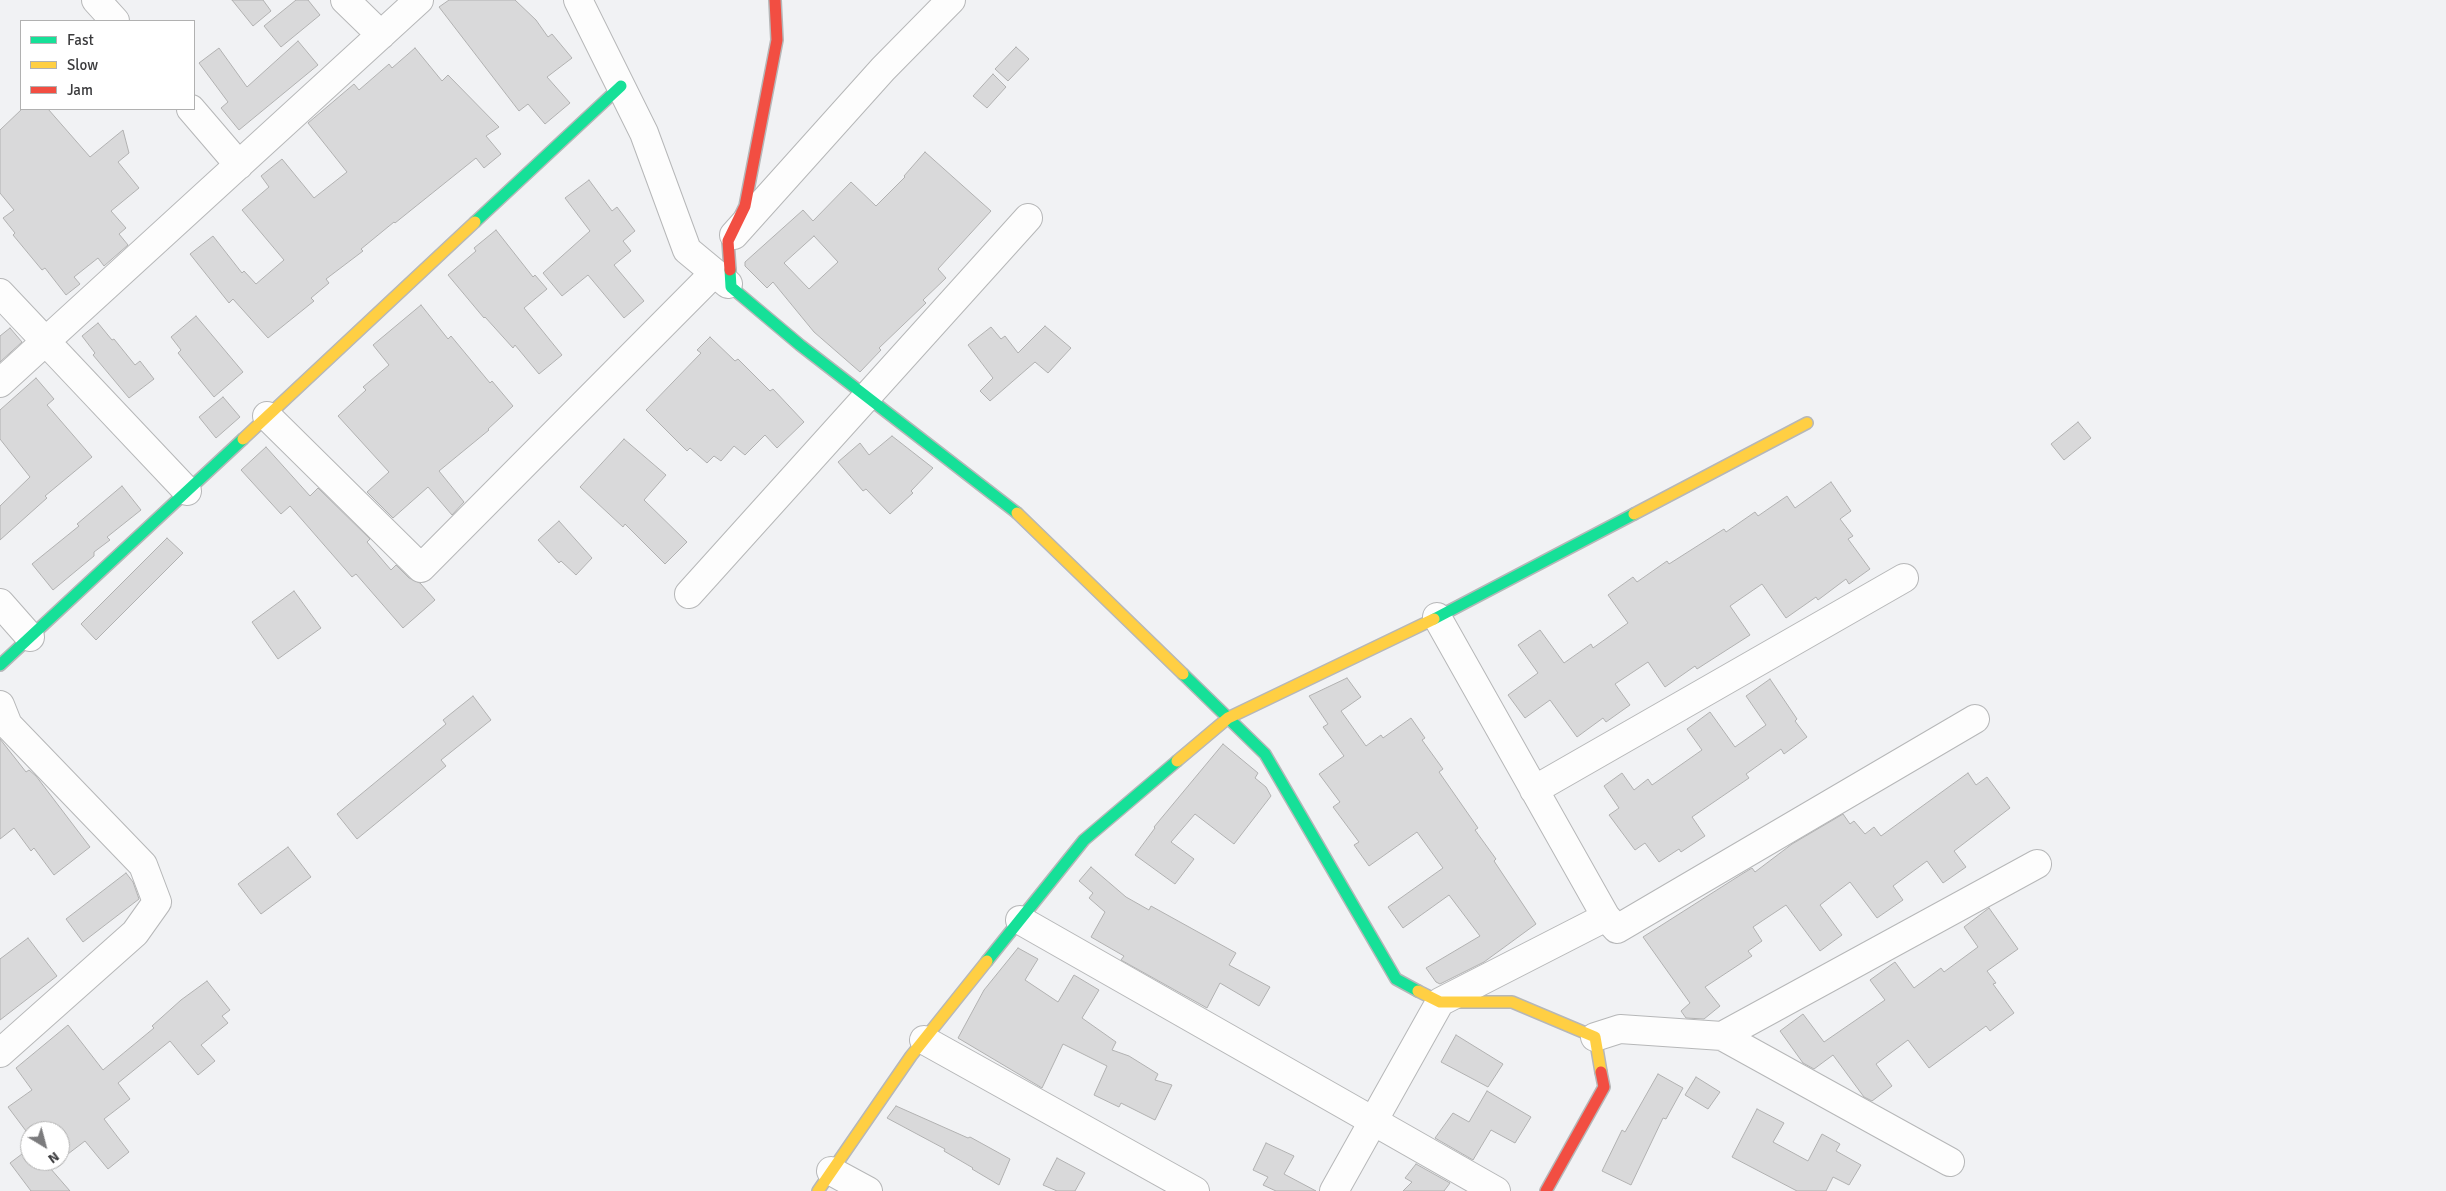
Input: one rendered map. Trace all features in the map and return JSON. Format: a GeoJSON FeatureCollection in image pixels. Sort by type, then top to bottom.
{"type":"FeatureCollection","features":[{"type":"Feature","properties":{"kind":"street"},"geometry":{"type":"LineString","coordinates":[[96,0],[114,20]]}},
{"type":"Feature","properties":{"kind":"street"},"geometry":{"type":"LineString","coordinates":[[345,0],[381,35]]}},
{"type":"Feature","properties":{"kind":"street"},"geometry":{"type":"LineString","coordinates":[[0,383],[419,0]]}},
{"type":"Feature","properties":{"kind":"street"},"geometry":{"type":"LineString","coordinates":[[578,0],[644,133],[687,250],[800,345],[1016,512],[1265,754],[1396,979],[1440,1002],[1512,1002],[1595,1037],[1620,1030],[1722,1036],[1950,1162]]}},
{"type":"Feature","properties":{"kind":"street"},"geometry":{"type":"LineString","coordinates":[[267,416],[421,568],[723,280],[728,241],[745,206],[777,40],[775,0]]}},
{"type":"Feature","properties":{"kind":"street"},"geometry":{"type":"LineString","coordinates":[[728,241],[882,69],[951,0]]}},
{"type":"Feature","properties":{"kind":"street"},"geometry":{"type":"LineString","coordinates":[[0,665],[621,86]]}},
{"type":"Feature","properties":{"kind":"street"},"geometry":{"type":"LineString","coordinates":[[191,110],[239,165]]}},
{"type":"Feature","properties":{"kind":"street"},"geometry":{"type":"LineString","coordinates":[[689,594],[1028,218]]}},
{"type":"Feature","properties":{"kind":"street"},"geometry":{"type":"LineString","coordinates":[[0,293],[187,491]]}},
{"type":"Feature","properties":{"kind":"street"},"geometry":{"type":"LineString","coordinates":[[868,1191],[825,1181],[924,1040],[1084,840],[1228,718],[1437,617],[1807,423]]}},
{"type":"Feature","properties":{"kind":"street"},"geometry":{"type":"LineString","coordinates":[[1534,790],[1904,578]]}},
{"type":"Feature","properties":{"kind":"street"},"geometry":{"type":"LineString","coordinates":[[0,603],[30,637]]}},
{"type":"Feature","properties":{"kind":"street"},"geometry":{"type":"LineString","coordinates":[[1437,617],[1606,917],[1616,929],[1975,719]]}},
{"type":"Feature","properties":{"kind":"street"},"geometry":{"type":"LineString","coordinates":[[0,704],[8,725],[143,865],[157,902],[135,933],[0,1053]]}},
{"type":"Feature","properties":{"kind":"street"},"geometry":{"type":"LineString","coordinates":[[1722,1036],[2037,864]]}},
{"type":"Feature","properties":{"kind":"street"},"geometry":{"type":"LineString","coordinates":[[1334,1191],[1372,1120],[1440,1002],[1606,917]]}},
{"type":"Feature","properties":{"kind":"street"},"geometry":{"type":"LineString","coordinates":[[1020,920],[1496,1191]]}},
{"type":"Feature","properties":{"kind":"street"},"geometry":{"type":"LineString","coordinates":[[1546,1191],[1604,1087],[1595,1037]]}},
{"type":"Feature","properties":{"kind":"street"},"geometry":{"type":"LineString","coordinates":[[924,1040],[1195,1191]]}},
{"type":"Feature","properties":{"kind":"building"},"geometry":{"type":"Polygon","coordinates":[[[232,0],[263,0],[271,11],[253,26],[232,0]]]}},
{"type":"Feature","properties":{"kind":"building"},"geometry":{"type":"Polygon","coordinates":[[[296,0],[308,0],[320,15],[281,47],[264,26],[296,0]]]}},
{"type":"Feature","properties":{"kind":"building"},"geometry":{"type":"Polygon","coordinates":[[[449,0],[515,0],[536,20],[548,37],[552,34],[572,58],[547,77],[570,103],[545,124],[528,104],[519,111],[439,7],[449,0]]]}},
{"type":"Feature","properties":{"kind":"building"},"geometry":{"type":"Polygon","coordinates":[[[298,41],[318,65],[239,130],[221,108],[228,102],[199,63],[219,48],[247,87],[298,41]]]}},
{"type":"Feature","properties":{"kind":"building"},"geometry":{"type":"Polygon","coordinates":[[[1016,47],[1029,59],[1008,81],[995,69],[1016,47]]]}},
{"type":"Feature","properties":{"kind":"building"},"geometry":{"type":"Polygon","coordinates":[[[415,48],[442,81],[448,75],[499,127],[486,136],[501,154],[484,168],[476,158],[394,222],[361,249],[363,251],[326,279],[329,283],[311,298],[314,301],[268,338],[233,299],[229,303],[190,254],[213,236],[242,273],[244,271],[256,284],[284,260],[242,210],[269,187],[261,176],[282,159],[314,198],[347,172],[308,123],[354,84],[359,90],[389,64],[392,68],[415,48]]]}},
{"type":"Feature","properties":{"kind":"building"},"geometry":{"type":"Polygon","coordinates":[[[993,74],[1006,87],[987,108],[973,96],[993,74]]]}},
{"type":"Feature","properties":{"kind":"building"},"geometry":{"type":"Polygon","coordinates":[[[21,110],[49,110],[90,157],[123,130],[129,153],[118,162],[139,188],[111,211],[126,228],[119,234],[128,245],[104,266],[98,258],[74,277],[80,284],[66,295],[45,268],[42,270],[13,235],[15,233],[3,218],[14,210],[0,193],[0,130],[21,110]]]}},
{"type":"Feature","properties":{"kind":"building"},"geometry":{"type":"Polygon","coordinates":[[[925,152],[991,211],[938,269],[946,278],[923,300],[926,303],[879,348],[881,350],[860,372],[814,332],[773,282],[767,288],[745,266],[745,262],[803,210],[813,221],[851,182],[876,206],[925,152]],[[814,236],[784,263],[809,289],[838,262],[814,236]]]}},
{"type":"Feature","properties":{"kind":"building"},"geometry":{"type":"Polygon","coordinates":[[[589,180],[612,211],[617,207],[635,231],[623,241],[631,251],[614,265],[644,301],[624,318],[588,275],[562,296],[543,273],[590,231],[565,198],[589,180]]]}},
{"type":"Feature","properties":{"kind":"building"},"geometry":{"type":"Polygon","coordinates":[[[496,230],[533,277],[535,275],[547,289],[524,308],[562,355],[539,374],[515,345],[513,348],[484,318],[448,275],[476,251],[474,248],[496,230]]]}},
{"type":"Feature","properties":{"kind":"building"},"geometry":{"type":"Polygon","coordinates":[[[421,305],[448,339],[451,336],[490,383],[492,381],[513,406],[489,430],[439,471],[464,502],[452,515],[428,487],[393,518],[367,492],[389,472],[338,416],[366,390],[363,387],[389,365],[373,345],[421,305]]]}},
{"type":"Feature","properties":{"kind":"building"},"geometry":{"type":"Polygon","coordinates":[[[196,316],[243,372],[214,397],[178,353],[181,350],[171,337],[196,316]]]}},
{"type":"Feature","properties":{"kind":"building"},"geometry":{"type":"Polygon","coordinates":[[[98,323],[135,365],[140,361],[154,379],[129,398],[93,355],[95,353],[82,336],[98,323]]]}},
{"type":"Feature","properties":{"kind":"building"},"geometry":{"type":"Polygon","coordinates":[[[1045,326],[1071,348],[1048,373],[1035,362],[990,401],[980,391],[993,378],[968,345],[991,327],[1001,339],[1005,336],[1018,353],[1045,326]]]}},
{"type":"Feature","properties":{"kind":"building"},"geometry":{"type":"Polygon","coordinates":[[[10,328],[22,342],[0,362],[0,336],[10,328]]]}},
{"type":"Feature","properties":{"kind":"building"},"geometry":{"type":"Polygon","coordinates":[[[710,337],[735,361],[738,359],[770,391],[773,389],[804,422],[777,448],[765,435],[745,455],[734,446],[721,461],[714,456],[707,463],[690,448],[687,451],[646,410],[701,353],[697,350],[710,337]]]}},
{"type":"Feature","properties":{"kind":"building"},"geometry":{"type":"Polygon","coordinates":[[[36,378],[54,399],[47,405],[92,457],[45,496],[47,498],[0,540],[0,506],[30,477],[0,439],[0,410],[36,378]]]}},
{"type":"Feature","properties":{"kind":"building"},"geometry":{"type":"Polygon","coordinates":[[[223,397],[240,417],[216,438],[199,417],[223,397]]]}},
{"type":"Feature","properties":{"kind":"building"},"geometry":{"type":"Polygon","coordinates":[[[2078,422],[2091,438],[2064,460],[2051,444],[2078,422]]]}},
{"type":"Feature","properties":{"kind":"building"},"geometry":{"type":"Polygon","coordinates":[[[892,436],[933,468],[911,491],[913,493],[890,514],[866,489],[863,491],[838,462],[860,443],[869,455],[892,436]]]}},
{"type":"Feature","properties":{"kind":"building"},"geometry":{"type":"Polygon","coordinates":[[[624,439],[666,475],[644,500],[687,542],[665,564],[625,524],[623,527],[580,487],[624,439]]]}},
{"type":"Feature","properties":{"kind":"building"},"geometry":{"type":"Polygon","coordinates":[[[266,447],[310,496],[318,488],[370,539],[367,542],[391,570],[396,565],[409,578],[420,583],[435,600],[403,628],[356,574],[352,577],[290,506],[281,514],[241,470],[266,447]]]}},
{"type":"Feature","properties":{"kind":"building"},"geometry":{"type":"Polygon","coordinates":[[[1831,482],[1851,511],[1840,519],[1853,536],[1848,539],[1870,569],[1849,584],[1846,579],[1818,600],[1816,597],[1786,618],[1762,584],[1730,606],[1750,635],[1697,669],[1695,666],[1665,687],[1648,662],[1615,684],[1630,705],[1606,722],[1603,718],[1577,737],[1550,700],[1525,718],[1508,695],[1538,673],[1518,645],[1540,630],[1564,663],[1591,644],[1593,648],[1628,623],[1608,595],[1633,577],[1637,582],[1667,561],[1669,564],[1724,529],[1726,532],[1755,512],[1758,516],[1787,496],[1795,508],[1831,482]]]}},
{"type":"Feature","properties":{"kind":"building"},"geometry":{"type":"Polygon","coordinates":[[[122,486],[141,510],[107,537],[110,540],[94,552],[94,556],[53,590],[32,564],[79,526],[77,524],[122,486]]]}},
{"type":"Feature","properties":{"kind":"building"},"geometry":{"type":"Polygon","coordinates":[[[559,521],[592,558],[576,575],[561,561],[559,563],[538,540],[559,521]]]}},
{"type":"Feature","properties":{"kind":"building"},"geometry":{"type":"Polygon","coordinates":[[[167,538],[183,553],[96,640],[81,624],[167,538]]]}},
{"type":"Feature","properties":{"kind":"building"},"geometry":{"type":"Polygon","coordinates":[[[294,591],[321,628],[278,659],[252,622],[294,591]]]}},
{"type":"Feature","properties":{"kind":"building"},"geometry":{"type":"Polygon","coordinates":[[[1347,678],[1361,697],[1341,711],[1366,746],[1381,735],[1383,738],[1411,718],[1425,738],[1422,740],[1443,769],[1439,772],[1478,828],[1475,830],[1496,859],[1494,861],[1536,924],[1484,962],[1440,984],[1436,982],[1426,968],[1480,936],[1449,895],[1403,928],[1388,907],[1443,868],[1417,832],[1369,866],[1354,845],[1359,842],[1333,807],[1340,802],[1319,774],[1344,756],[1323,727],[1328,724],[1309,696],[1347,678]]]}},
{"type":"Feature","properties":{"kind":"building"},"geometry":{"type":"Polygon","coordinates":[[[1770,679],[1797,719],[1795,721],[1807,737],[1784,754],[1781,749],[1746,774],[1749,778],[1692,817],[1705,836],[1681,852],[1679,849],[1659,862],[1645,843],[1635,850],[1609,815],[1619,808],[1604,786],[1622,773],[1634,790],[1648,779],[1652,785],[1702,750],[1687,729],[1710,712],[1735,747],[1766,725],[1746,696],[1770,679]]]}},
{"type":"Feature","properties":{"kind":"building"},"geometry":{"type":"Polygon","coordinates":[[[473,696],[491,720],[441,760],[446,766],[357,839],[337,814],[446,724],[443,720],[473,696]]]}},
{"type":"Feature","properties":{"kind":"building"},"geometry":{"type":"Polygon","coordinates":[[[0,739],[26,772],[29,770],[36,776],[90,847],[54,875],[34,848],[31,851],[14,828],[0,839],[0,739]]]}},
{"type":"Feature","properties":{"kind":"building"},"geometry":{"type":"Polygon","coordinates":[[[1223,744],[1258,773],[1255,778],[1266,787],[1271,796],[1234,844],[1195,814],[1171,842],[1194,859],[1175,884],[1135,855],[1154,827],[1223,744]]]}},
{"type":"Feature","properties":{"kind":"building"},"geometry":{"type":"Polygon","coordinates":[[[1968,773],[1976,785],[1987,777],[2010,808],[1954,851],[1966,867],[1943,883],[1927,861],[1893,886],[1903,900],[1877,918],[1850,882],[1820,905],[1842,935],[1820,951],[1786,905],[1753,927],[1762,941],[1748,951],[1752,956],[1705,987],[1720,1006],[1704,1019],[1686,1018],[1681,1011],[1690,1003],[1643,937],[1752,868],[1755,872],[1792,844],[1843,814],[1850,824],[1854,821],[1865,834],[1874,827],[1881,836],[1968,773]]]}},
{"type":"Feature","properties":{"kind":"building"},"geometry":{"type":"Polygon","coordinates":[[[288,847],[311,877],[261,914],[238,884],[288,847]]]}},
{"type":"Feature","properties":{"kind":"building"},"geometry":{"type":"Polygon","coordinates":[[[1091,867],[1126,897],[1149,910],[1151,906],[1236,953],[1229,965],[1270,987],[1259,1006],[1220,983],[1207,1008],[1121,960],[1124,956],[1091,937],[1105,912],[1089,898],[1093,893],[1079,881],[1091,867]]]}},
{"type":"Feature","properties":{"kind":"building"},"geometry":{"type":"Polygon","coordinates":[[[126,873],[133,882],[139,899],[83,942],[66,919],[126,873]]]}},
{"type":"Feature","properties":{"kind":"building"},"geometry":{"type":"Polygon","coordinates":[[[1989,908],[2018,949],[1987,971],[1996,983],[1993,984],[2014,1013],[1990,1031],[1986,1026],[1929,1068],[1908,1040],[1876,1064],[1892,1086],[1872,1101],[1864,1097],[1833,1055],[1814,1069],[1803,1063],[1780,1031],[1803,1014],[1824,1042],[1885,1000],[1870,980],[1895,962],[1914,988],[1941,968],[1944,972],[1978,947],[1964,927],[1989,908]]]}},
{"type":"Feature","properties":{"kind":"building"},"geometry":{"type":"Polygon","coordinates":[[[28,938],[57,976],[0,1020],[0,959],[28,938]]]}},
{"type":"Feature","properties":{"kind":"building"},"geometry":{"type":"Polygon","coordinates":[[[1018,948],[1038,959],[1025,980],[1058,1002],[1074,975],[1099,990],[1082,1018],[1116,1042],[1112,1050],[1129,1056],[1158,1074],[1155,1080],[1172,1085],[1155,1120],[1121,1103],[1119,1107],[1094,1095],[1107,1066],[1063,1044],[1042,1088],[958,1038],[984,990],[1018,948]]]}},
{"type":"Feature","properties":{"kind":"building"},"geometry":{"type":"Polygon","coordinates":[[[207,981],[230,1010],[222,1016],[228,1023],[201,1045],[215,1061],[198,1075],[170,1041],[118,1083],[130,1099],[104,1119],[129,1152],[108,1169],[85,1141],[70,1152],[70,1121],[20,1121],[20,1123],[8,1107],[32,1090],[16,1068],[68,1025],[103,1070],[154,1028],[152,1026],[181,1000],[207,981]]]}},
{"type":"Feature","properties":{"kind":"building"},"geometry":{"type":"Polygon","coordinates":[[[1456,1035],[1503,1064],[1488,1087],[1441,1062],[1456,1035]]]}},
{"type":"Feature","properties":{"kind":"building"},"geometry":{"type":"Polygon","coordinates":[[[1658,1074],[1683,1088],[1666,1119],[1663,1118],[1631,1185],[1602,1171],[1622,1130],[1625,1132],[1658,1074]]]}},
{"type":"Feature","properties":{"kind":"building"},"geometry":{"type":"Polygon","coordinates":[[[1696,1077],[1720,1092],[1708,1109],[1685,1095],[1696,1077]]]}},
{"type":"Feature","properties":{"kind":"building"},"geometry":{"type":"Polygon","coordinates":[[[1487,1091],[1531,1117],[1515,1143],[1491,1130],[1473,1160],[1435,1138],[1453,1113],[1469,1122],[1487,1091]]]}},
{"type":"Feature","properties":{"kind":"building"},"geometry":{"type":"Polygon","coordinates":[[[896,1106],[968,1138],[970,1137],[1010,1159],[999,1185],[944,1151],[945,1149],[887,1118],[896,1106]]]}},
{"type":"Feature","properties":{"kind":"building"},"geometry":{"type":"Polygon","coordinates":[[[1757,1109],[1784,1123],[1773,1142],[1808,1161],[1822,1134],[1840,1144],[1836,1151],[1861,1165],[1849,1185],[1833,1177],[1826,1191],[1797,1191],[1732,1157],[1757,1109]]]}},
{"type":"Feature","properties":{"kind":"building"},"geometry":{"type":"Polygon","coordinates":[[[1266,1143],[1294,1156],[1284,1174],[1316,1191],[1276,1191],[1263,1185],[1268,1177],[1253,1170],[1266,1143]]]}},
{"type":"Feature","properties":{"kind":"building"},"geometry":{"type":"Polygon","coordinates":[[[20,1156],[20,1171],[53,1171],[70,1191],[31,1191],[10,1163],[20,1156]]]}},
{"type":"Feature","properties":{"kind":"building"},"geometry":{"type":"Polygon","coordinates":[[[1057,1158],[1085,1173],[1075,1191],[1057,1191],[1043,1185],[1057,1158]]]}},
{"type":"Feature","properties":{"kind":"building"},"geometry":{"type":"Polygon","coordinates":[[[1416,1164],[1450,1183],[1444,1191],[1403,1191],[1412,1182],[1405,1178],[1416,1164]]]}},
{"type":"Feature","properties":{"kind":"traffic: fast"},"geometry":{"type":"LineString","coordinates":[[475,222],[621,86]]}},
{"type":"Feature","properties":{"kind":"traffic: fast"},"geometry":{"type":"LineString","coordinates":[[730,270],[731,287],[800,345],[1017,513]]}},
{"type":"Feature","properties":{"kind":"traffic: fast"},"geometry":{"type":"LineString","coordinates":[[0,665],[243,439]]}},
{"type":"Feature","properties":{"kind":"traffic: fast"},"geometry":{"type":"LineString","coordinates":[[1434,619],[1634,514]]}},
{"type":"Feature","properties":{"kind":"traffic: fast"},"geometry":{"type":"LineString","coordinates":[[1183,674],[1265,754],[1396,979],[1418,991]]}},
{"type":"Feature","properties":{"kind":"traffic: fast"},"geometry":{"type":"LineString","coordinates":[[987,961],[1084,840],[1177,761]]}},
{"type":"Feature","properties":{"kind":"traffic: slow"},"geometry":{"type":"LineString","coordinates":[[243,439],[475,222]]}},
{"type":"Feature","properties":{"kind":"traffic: slow"},"geometry":{"type":"LineString","coordinates":[[1634,514],[1807,423]]}},
{"type":"Feature","properties":{"kind":"traffic: slow"},"geometry":{"type":"LineString","coordinates":[[1017,513],[1183,674]]}},
{"type":"Feature","properties":{"kind":"traffic: slow"},"geometry":{"type":"LineString","coordinates":[[1177,761],[1228,718],[1434,619]]}},
{"type":"Feature","properties":{"kind":"traffic: slow"},"geometry":{"type":"LineString","coordinates":[[818,1191],[911,1056],[987,961]]}},
{"type":"Feature","properties":{"kind":"traffic: slow"},"geometry":{"type":"LineString","coordinates":[[1418,991],[1440,1002],[1512,1002],[1595,1037],[1601,1072]]}},
{"type":"Feature","properties":{"kind":"traffic: jam"},"geometry":{"type":"LineString","coordinates":[[730,270],[728,241],[745,206],[777,40],[775,0]]}},
{"type":"Feature","properties":{"kind":"traffic: jam"},"geometry":{"type":"LineString","coordinates":[[1546,1191],[1604,1087],[1601,1072]]}}]}
